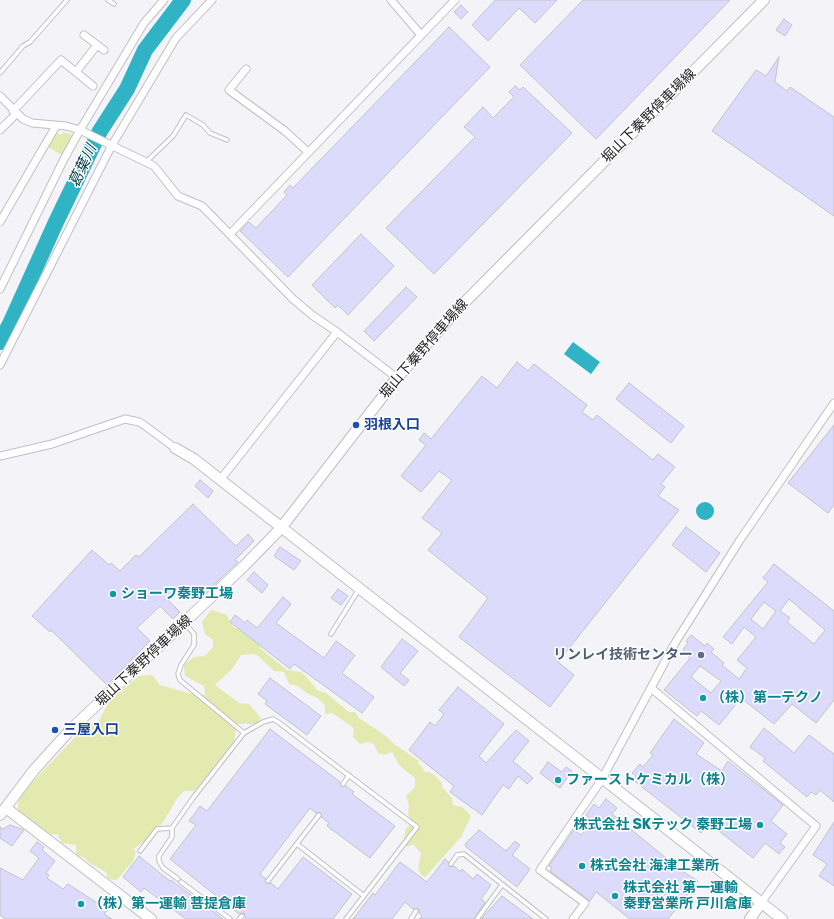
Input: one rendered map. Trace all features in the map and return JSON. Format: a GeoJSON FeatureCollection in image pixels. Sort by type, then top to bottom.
{"type":"FeatureCollection","features":[{"type":"Feature","properties":{"kind":"main road","name":"堀山下秦野停車場線"},"geometry":{"type":"LineString","coordinates":[[3,811],[34,770],[71,729],[185,622],[281,528],[397,378],[455,312],[764,0]]}},
{"type":"Feature","properties":{"kind":"main road"},"geometry":{"type":"LineString","coordinates":[[175,448],[194,459],[782,919]]}},
{"type":"Feature","properties":{"kind":"main road"},"geometry":{"type":"LineString","coordinates":[[3,811],[151,919]]}},
{"type":"Feature","properties":{"kind":"main road"},"geometry":{"type":"LineString","coordinates":[[750,919],[761,903]]}},
{"type":"Feature","properties":{"kind":"street"},"geometry":{"type":"LineString","coordinates":[[0,289],[64,159],[80,130],[129,45],[144,23],[164,0]]}},
{"type":"Feature","properties":{"kind":"street"},"geometry":{"type":"LineString","coordinates":[[0,366],[112,145],[176,38],[212,0]]}},
{"type":"Feature","properties":{"kind":"street"},"geometry":{"type":"LineString","coordinates":[[391,0],[421,35]]}},
{"type":"Feature","properties":{"kind":"street"},"geometry":{"type":"LineString","coordinates":[[230,234],[455,0]]}},
{"type":"Feature","properties":{"kind":"street"},"geometry":{"type":"LineString","coordinates":[[84,36],[104,50]]}},
{"type":"Feature","properties":{"kind":"street"},"geometry":{"type":"LineString","coordinates":[[76,72],[97,44]]}},
{"type":"Feature","properties":{"kind":"street"},"geometry":{"type":"LineString","coordinates":[[0,130],[61,60],[93,86]]}},
{"type":"Feature","properties":{"kind":"street"},"geometry":{"type":"LineString","coordinates":[[246,69],[229,90],[285,131],[308,152]]}},
{"type":"Feature","properties":{"kind":"street"},"geometry":{"type":"LineString","coordinates":[[0,96],[15,113],[32,122],[80,130],[154,166],[178,196],[202,206],[293,299],[312,315],[337,332],[397,378]]}},
{"type":"Feature","properties":{"kind":"street"},"geometry":{"type":"LineString","coordinates":[[0,222],[56,126]]}},
{"type":"Feature","properties":{"kind":"street"},"geometry":{"type":"LineString","coordinates":[[220,480],[337,332]]}},
{"type":"Feature","properties":{"kind":"street"},"geometry":{"type":"LineString","coordinates":[[573,919],[585,903],[540,870],[602,779],[675,643],[740,540],[834,403]]}},
{"type":"Feature","properties":{"kind":"street"},"geometry":{"type":"LineString","coordinates":[[0,456],[52,444],[125,419],[144,425],[175,448]]}},
{"type":"Feature","properties":{"kind":"street"},"geometry":{"type":"LineString","coordinates":[[651,688],[816,826],[761,903]]}},
{"type":"Feature","properties":{"kind":"lane"},"geometry":{"type":"LineString","coordinates":[[0,73],[67,0]]}},
{"type":"Feature","properties":{"kind":"lane"},"geometry":{"type":"LineString","coordinates":[[108,0],[114,4]]}},
{"type":"Feature","properties":{"kind":"lane"},"geometry":{"type":"LineString","coordinates":[[146,162],[173,136],[186,115],[203,125],[210,133],[227,140]]}},
{"type":"Feature","properties":{"kind":"lane"},"geometry":{"type":"LineString","coordinates":[[331,634],[359,589]]}},
{"type":"Feature","properties":{"kind":"lane"},"geometry":{"type":"LineString","coordinates":[[185,622],[194,634],[194,645],[181,665],[178,674],[180,680],[244,733]]}},
{"type":"Feature","properties":{"kind":"lane"},"geometry":{"type":"LineString","coordinates":[[178,879],[163,868],[159,861],[159,856],[172,837],[172,828],[193,798],[244,733],[268,720],[278,722],[417,827],[346,919]]}},
{"type":"Feature","properties":{"kind":"lane"},"geometry":{"type":"LineString","coordinates":[[342,784],[349,775]]}},
{"type":"Feature","properties":{"kind":"lane"},"geometry":{"type":"LineString","coordinates":[[268,881],[319,815]]}},
{"type":"Feature","properties":{"kind":"lane"},"geometry":{"type":"LineString","coordinates":[[140,851],[157,829],[172,828]]}},
{"type":"Feature","properties":{"kind":"lane"},"geometry":{"type":"LineString","coordinates":[[297,844],[364,896]]}},
{"type":"Feature","properties":{"kind":"lane"},"geometry":{"type":"LineString","coordinates":[[451,864],[457,855],[464,854],[546,919]]}},
{"type":"Feature","properties":{"kind":"lane"},"geometry":{"type":"LineString","coordinates":[[181,882],[230,919]]}},
{"type":"Feature","properties":{"kind":"lane"},"geometry":{"type":"LineString","coordinates":[[477,919],[502,885]]}},
{"type":"Feature","properties":{"kind":"lane"},"geometry":{"type":"LineString","coordinates":[[411,919],[416,911]]}},
{"type":"Feature","properties":{"kind":"green space"},"geometry":{"type":"Polygon","coordinates":[[[56,132],[61,135],[63,132],[71,134],[73,137],[62,155],[48,147],[56,132]]]}},
{"type":"Feature","properties":{"kind":"green space"},"geometry":{"type":"Polygon","coordinates":[[[211,610],[227,615],[233,627],[243,630],[256,640],[261,649],[287,670],[300,672],[305,675],[317,690],[326,693],[349,712],[355,712],[359,718],[419,761],[418,764],[422,766],[424,772],[429,772],[434,775],[442,783],[442,787],[452,798],[453,805],[462,807],[471,816],[461,837],[425,877],[421,875],[418,868],[421,853],[413,844],[407,847],[403,842],[406,828],[413,823],[408,815],[409,806],[406,796],[415,787],[415,778],[399,765],[392,752],[384,755],[378,753],[374,744],[368,742],[360,744],[353,737],[354,728],[332,713],[325,714],[325,705],[316,697],[308,694],[298,686],[289,684],[284,672],[274,671],[257,655],[252,654],[241,655],[232,669],[215,685],[239,703],[249,704],[261,718],[257,724],[237,724],[234,741],[235,748],[203,785],[193,791],[184,791],[176,800],[162,824],[153,830],[148,839],[133,849],[136,852],[133,861],[117,880],[108,879],[106,872],[90,863],[83,857],[76,855],[76,845],[62,843],[57,834],[51,835],[18,811],[20,796],[82,730],[99,721],[109,701],[139,676],[152,675],[160,685],[188,693],[205,695],[204,686],[185,676],[184,665],[194,657],[205,656],[213,647],[213,640],[205,634],[202,622],[211,610]]]}},
{"type":"Feature","properties":{"kind":"water"},"geometry":{"type":"Polygon","coordinates":[[[573,342],[600,362],[591,374],[564,354],[573,342]]]}},
{"type":"Feature","properties":{"kind":"water"},"geometry":{"type":"Polygon","coordinates":[[[701,502],[709,502],[714,507],[712,518],[709,520],[701,520],[696,515],[696,507],[701,502]]]}},
{"type":"Feature","properties":{"kind":"building"},"geometry":{"type":"Polygon","coordinates":[[[495,0],[557,0],[535,23],[519,8],[488,41],[472,25],[495,0]]]}},
{"type":"Feature","properties":{"kind":"building"},"geometry":{"type":"Polygon","coordinates":[[[583,0],[730,0],[596,139],[520,65],[583,0]]]}},
{"type":"Feature","properties":{"kind":"building"},"geometry":{"type":"Polygon","coordinates":[[[461,5],[468,12],[461,19],[454,12],[461,5]]]}},
{"type":"Feature","properties":{"kind":"building"},"geometry":{"type":"Polygon","coordinates":[[[784,19],[792,25],[785,36],[776,30],[784,19]]]}},
{"type":"Feature","properties":{"kind":"building"},"geometry":{"type":"Polygon","coordinates":[[[449,27],[490,67],[288,277],[240,231],[249,222],[256,228],[287,195],[284,192],[290,185],[293,188],[449,27]]]}},
{"type":"Feature","properties":{"kind":"building"},"geometry":{"type":"Polygon","coordinates":[[[779,57],[775,82],[787,91],[790,87],[834,117],[834,216],[712,131],[756,70],[766,76],[779,57]]]}},
{"type":"Feature","properties":{"kind":"building"},"geometry":{"type":"Polygon","coordinates":[[[515,86],[520,90],[523,87],[572,133],[434,274],[386,228],[475,137],[464,127],[483,107],[493,118],[514,97],[509,92],[515,86]]]}},
{"type":"Feature","properties":{"kind":"building"},"geometry":{"type":"Polygon","coordinates":[[[361,234],[394,266],[348,315],[338,305],[335,308],[312,285],[361,234]]]}},
{"type":"Feature","properties":{"kind":"building"},"geometry":{"type":"Polygon","coordinates":[[[406,287],[417,297],[374,341],[364,331],[406,287]]]}},
{"type":"Feature","properties":{"kind":"building"},"geometry":{"type":"Polygon","coordinates":[[[517,362],[528,371],[534,364],[587,405],[582,412],[593,420],[597,415],[653,460],[658,454],[675,467],[661,484],[665,487],[658,496],[679,510],[558,662],[574,675],[550,707],[459,637],[488,598],[428,550],[442,533],[422,518],[452,480],[439,471],[421,492],[401,476],[426,445],[419,440],[424,433],[431,439],[482,376],[497,388],[517,362]]]}},
{"type":"Feature","properties":{"kind":"building"},"geometry":{"type":"Polygon","coordinates":[[[629,383],[684,426],[671,443],[616,399],[629,383]]]}},
{"type":"Feature","properties":{"kind":"building"},"geometry":{"type":"Polygon","coordinates":[[[834,425],[834,505],[828,513],[788,483],[834,425]]]}},
{"type":"Feature","properties":{"kind":"building"},"geometry":{"type":"Polygon","coordinates":[[[200,480],[213,491],[208,498],[195,486],[200,480]]]}},
{"type":"Feature","properties":{"kind":"building","name":"ショーワ秦野工場"},"geometry":{"type":"Polygon","coordinates":[[[193,504],[236,546],[248,534],[254,541],[235,560],[238,562],[198,600],[183,584],[167,599],[180,612],[173,619],[160,606],[137,628],[150,641],[107,685],[51,630],[50,632],[32,616],[92,550],[109,565],[111,563],[120,571],[136,555],[139,557],[193,504]]]}},
{"type":"Feature","properties":{"kind":"building"},"geometry":{"type":"Polygon","coordinates":[[[686,527],[720,553],[706,572],[672,545],[686,527]]]}},
{"type":"Feature","properties":{"kind":"building"},"geometry":{"type":"Polygon","coordinates":[[[280,547],[301,561],[294,570],[274,556],[280,547]]]}},
{"type":"Feature","properties":{"kind":"building"},"geometry":{"type":"Polygon","coordinates":[[[774,564],[834,611],[834,700],[816,723],[792,704],[774,724],[741,698],[719,725],[701,711],[697,716],[664,690],[690,658],[683,649],[688,643],[686,641],[691,635],[705,646],[707,643],[714,649],[711,652],[724,663],[722,665],[739,679],[747,668],[737,660],[756,637],[744,627],[732,644],[723,637],[768,582],[763,578],[774,564]],[[789,599],[780,611],[790,618],[787,622],[814,644],[825,630],[789,599]],[[764,602],[751,619],[763,629],[776,611],[764,602]],[[700,666],[691,677],[711,693],[721,681],[700,666]]]}},
{"type":"Feature","properties":{"kind":"building"},"geometry":{"type":"Polygon","coordinates":[[[254,572],[268,585],[262,593],[247,580],[254,572]]]}},
{"type":"Feature","properties":{"kind":"building"},"geometry":{"type":"Polygon","coordinates":[[[338,589],[348,596],[341,605],[331,598],[338,589]]]}},
{"type":"Feature","properties":{"kind":"building"},"geometry":{"type":"Polygon","coordinates":[[[283,597],[291,604],[276,623],[324,658],[336,641],[355,655],[342,673],[374,697],[362,713],[294,664],[290,669],[230,622],[235,615],[245,623],[247,620],[257,628],[283,597]]]}},
{"type":"Feature","properties":{"kind":"building"},"geometry":{"type":"Polygon","coordinates":[[[402,639],[418,651],[400,673],[409,680],[404,686],[381,667],[402,639]]]}},
{"type":"Feature","properties":{"kind":"building"},"geometry":{"type":"Polygon","coordinates":[[[270,678],[321,716],[307,735],[265,704],[267,701],[258,694],[270,678]]]}},
{"type":"Feature","properties":{"kind":"building"},"geometry":{"type":"Polygon","coordinates":[[[458,687],[504,724],[479,756],[486,763],[516,730],[529,741],[513,761],[533,778],[527,784],[518,776],[509,789],[503,785],[482,815],[450,792],[454,786],[409,750],[430,722],[435,726],[444,714],[439,710],[458,687]]]}},
{"type":"Feature","properties":{"kind":"building"},"geometry":{"type":"Polygon","coordinates":[[[674,719],[704,743],[696,754],[722,771],[728,761],[783,805],[771,821],[787,834],[780,843],[785,847],[779,854],[765,843],[753,858],[709,823],[701,833],[633,780],[636,776],[632,773],[640,764],[643,767],[653,755],[650,753],[674,719]]]}},
{"type":"Feature","properties":{"kind":"building"},"geometry":{"type":"Polygon","coordinates":[[[764,728],[794,753],[809,735],[834,754],[834,802],[820,790],[816,795],[811,792],[807,797],[763,761],[765,758],[750,747],[764,728]]]}},
{"type":"Feature","properties":{"kind":"building"},"geometry":{"type":"Polygon","coordinates":[[[270,729],[340,782],[341,786],[346,786],[354,792],[352,794],[395,826],[370,858],[327,826],[329,823],[321,817],[321,813],[316,813],[310,808],[260,874],[266,879],[266,883],[271,883],[278,889],[303,857],[352,894],[333,919],[246,919],[244,913],[239,914],[170,859],[196,825],[189,821],[200,806],[207,811],[270,729]]]}},
{"type":"Feature","properties":{"kind":"building","name":"ファーストケミカル（株）"},"geometry":{"type":"Polygon","coordinates":[[[548,762],[562,772],[566,767],[572,771],[560,788],[540,773],[548,762]]]}},
{"type":"Feature","properties":{"kind":"building"},"geometry":{"type":"Polygon","coordinates":[[[606,799],[617,808],[612,814],[682,871],[698,881],[668,919],[630,919],[596,892],[590,901],[550,871],[552,867],[549,866],[574,830],[581,835],[593,821],[586,815],[594,804],[599,808],[606,799]]]}},
{"type":"Feature","properties":{"kind":"building"},"geometry":{"type":"Polygon","coordinates":[[[834,822],[834,886],[819,876],[827,864],[813,855],[834,822]]]}},
{"type":"Feature","properties":{"kind":"building"},"geometry":{"type":"Polygon","coordinates":[[[10,825],[24,830],[12,846],[0,838],[0,827],[3,829],[10,825]]]}},
{"type":"Feature","properties":{"kind":"building"},"geometry":{"type":"Polygon","coordinates":[[[479,830],[506,851],[515,841],[520,845],[512,855],[530,869],[517,887],[466,847],[465,844],[479,830]]]}},
{"type":"Feature","properties":{"kind":"building"},"geometry":{"type":"Polygon","coordinates":[[[37,842],[44,847],[42,850],[55,861],[46,873],[49,875],[47,878],[63,889],[68,884],[108,910],[104,914],[112,919],[5,919],[0,915],[0,868],[23,880],[39,858],[30,851],[37,842]]]}},
{"type":"Feature","properties":{"kind":"building"},"geometry":{"type":"Polygon","coordinates":[[[139,856],[170,881],[171,880],[223,919],[186,919],[144,888],[141,892],[123,877],[139,856]]]}},
{"type":"Feature","properties":{"kind":"building"},"geometry":{"type":"Polygon","coordinates":[[[445,859],[450,867],[454,866],[461,872],[462,869],[473,879],[477,874],[491,885],[481,899],[485,902],[474,919],[419,919],[422,916],[419,913],[419,909],[413,909],[405,902],[392,919],[353,919],[373,893],[375,895],[400,862],[427,882],[445,859]]]}},
{"type":"Feature","properties":{"kind":"building"},"geometry":{"type":"Polygon","coordinates":[[[502,896],[533,919],[481,919],[502,896]]]}},
{"type":"Feature","properties":{"kind":"waterway","name":"葛葉川"},"geometry":{"type":"LineString","coordinates":[[0,342],[10,324],[56,222],[100,131],[127,89],[145,50],[183,0]]}},
{"type":"Feature","properties":{"kind":"place","name":"羽根入口"},"geometry":{"type":"Point","coordinates":[356,425]}},
{"type":"Feature","properties":{"kind":"place","name":"ショーワ秦野工場"},"geometry":{"type":"Point","coordinates":[113,594]}},
{"type":"Feature","properties":{"kind":"place","name":"リンレイ技術センター"},"geometry":{"type":"Point","coordinates":[701,655]}},
{"type":"Feature","properties":{"kind":"place","name":"（株）第一テクノ"},"geometry":{"type":"Point","coordinates":[703,698]}},
{"type":"Feature","properties":{"kind":"place","name":"三屋入口"},"geometry":{"type":"Point","coordinates":[55,730]}},
{"type":"Feature","properties":{"kind":"place","name":"ファーストケミカル（株）"},"geometry":{"type":"Point","coordinates":[558,780]}},
{"type":"Feature","properties":{"kind":"place","name":"株式会社 SKテック 秦野工場"},"geometry":{"type":"Point","coordinates":[760,825]}},
{"type":"Feature","properties":{"kind":"place","name":"株式会社 海津工業所"},"geometry":{"type":"Point","coordinates":[582,866]}},
{"type":"Feature","properties":{"kind":"place","name":"株式会社 第一運輸 秦野営業所 戸川倉庫"},"geometry":{"type":"Point","coordinates":[615,896]}},
{"type":"Feature","properties":{"kind":"place","name":"（株）第一運輸 菩提倉庫"},"geometry":{"type":"Point","coordinates":[81,904]}}]}
